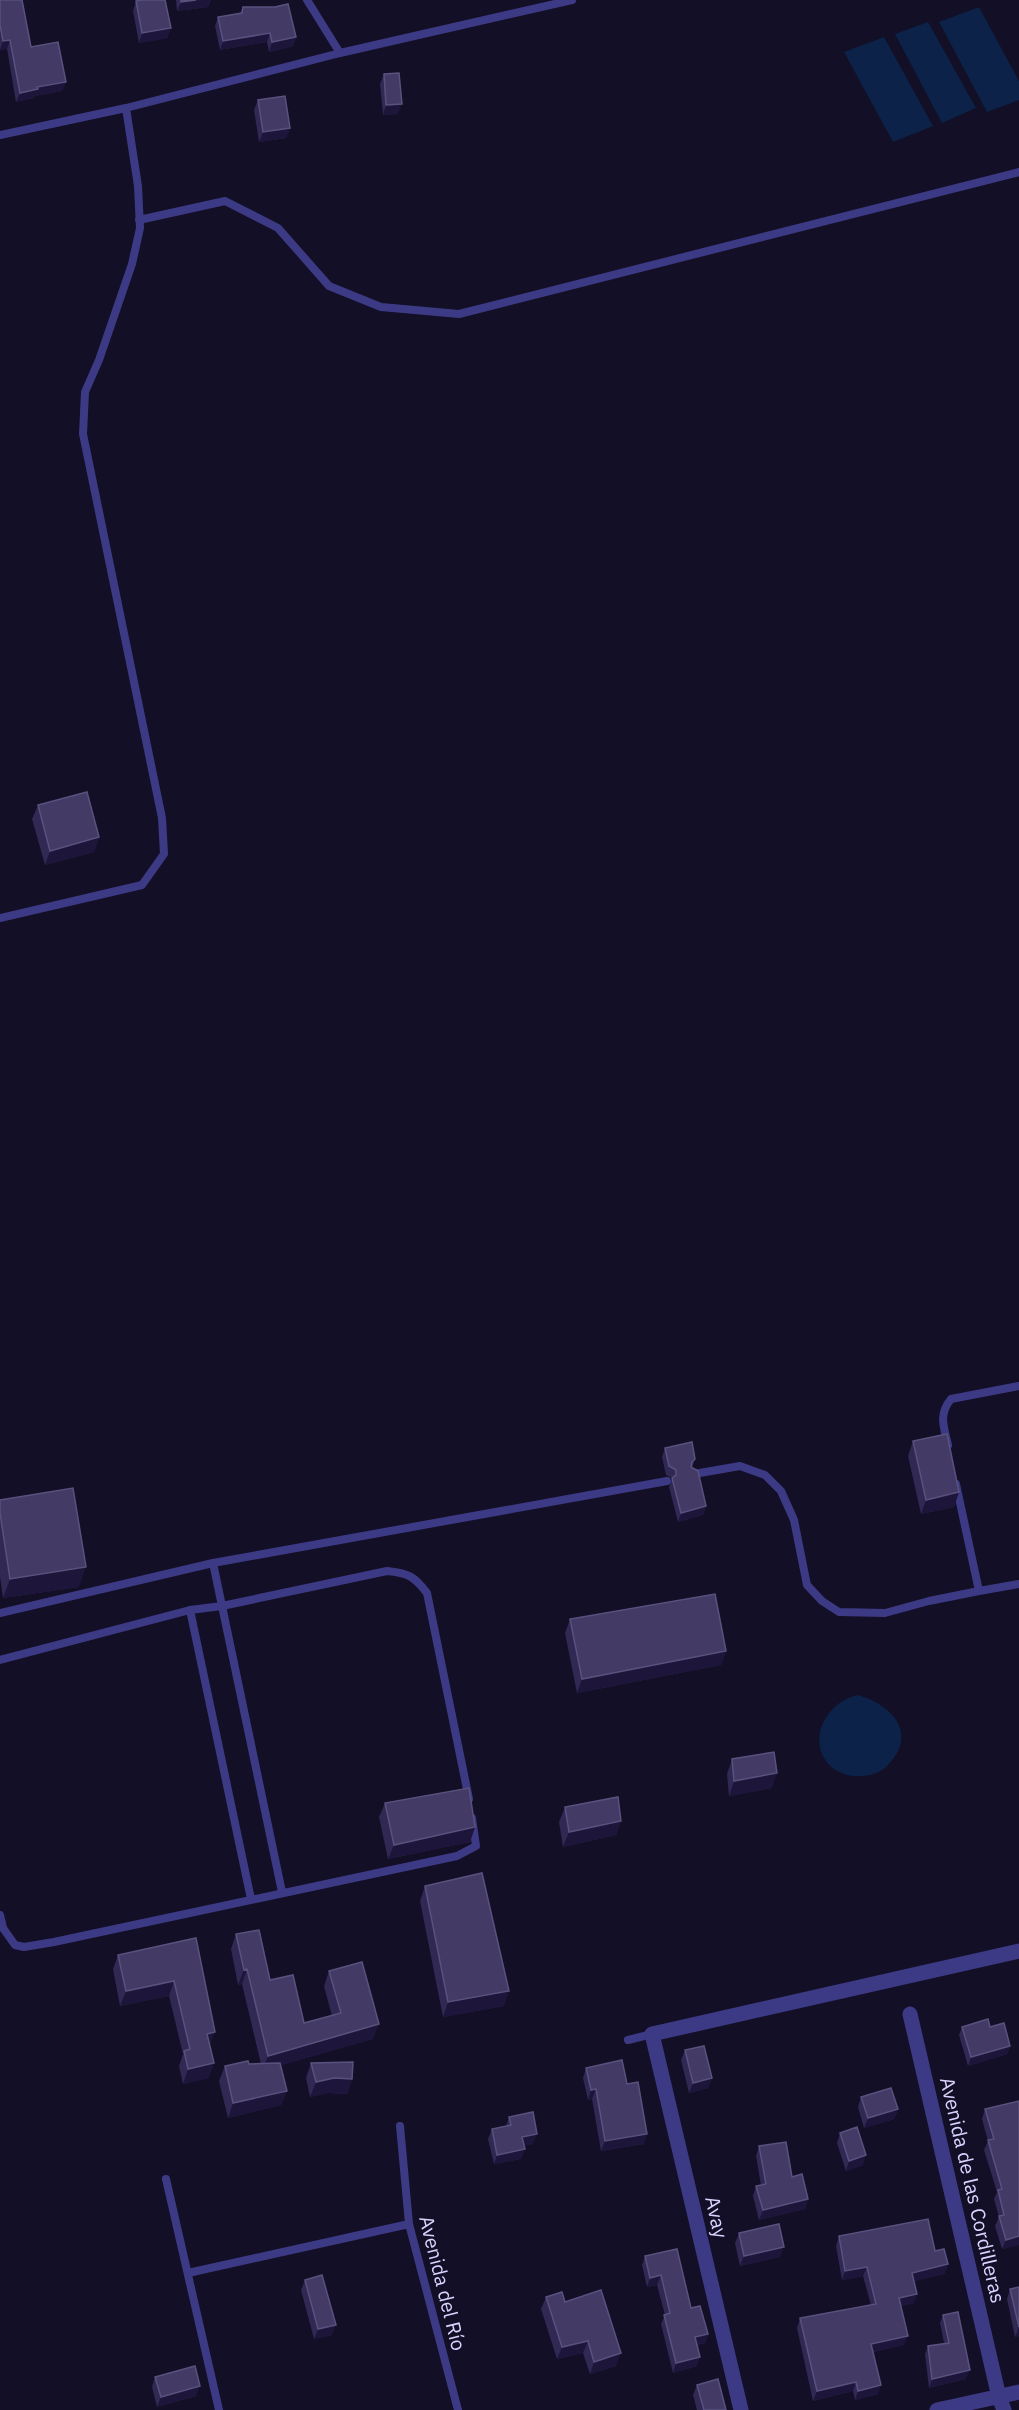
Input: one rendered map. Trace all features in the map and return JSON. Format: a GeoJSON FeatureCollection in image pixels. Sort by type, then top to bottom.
{"type":"FeatureCollection","features":[{"type":"Feature","properties":{"kind":"street"},"geometry":{"type":"LineString","coordinates":[[652,2034],[1019,1951]]}},
{"type":"Feature","properties":{"kind":"street","name":"Avenida de las Cordilleras"},"geometry":{"type":"LineString","coordinates":[[910,2014],[1001,2403]]}},
{"type":"Feature","properties":{"kind":"street","name":"Avay"},"geometry":{"type":"LineString","coordinates":[[652,2034],[741,2410]]}},
{"type":"Feature","properties":{"kind":"street"},"geometry":{"type":"LineString","coordinates":[[937,2410],[1001,2403],[1019,2392]]}},
{"type":"Feature","properties":{"kind":"lane"},"geometry":{"type":"LineString","coordinates":[[307,0],[340,53]]}},
{"type":"Feature","properties":{"kind":"lane"},"geometry":{"type":"LineString","coordinates":[[0,135],[126,108],[340,53],[572,0]]}},
{"type":"Feature","properties":{"kind":"lane"},"geometry":{"type":"LineString","coordinates":[[0,918],[142,885],[164,854],[162,818],[83,434],[85,392],[99,360],[132,264],[139,220],[138,186],[126,108]]}},
{"type":"Feature","properties":{"kind":"lane"},"geometry":{"type":"LineString","coordinates":[[139,220],[225,201],[278,228],[329,286],[381,307],[459,314],[1019,172]]}},
{"type":"Feature","properties":{"kind":"lane"},"geometry":{"type":"LineString","coordinates":[[950,1454],[943,1419],[944,1408],[951,1399],[1019,1386]]}},
{"type":"Feature","properties":{"kind":"lane"},"geometry":{"type":"LineString","coordinates":[[694,1474],[740,1466],[765,1475],[782,1491],[794,1520],[807,1585],[822,1601],[838,1612],[885,1613],[929,1601],[1019,1584]]}},
{"type":"Feature","properties":{"kind":"lane"},"geometry":{"type":"LineString","coordinates":[[955,1477],[979,1591]]}},
{"type":"Feature","properties":{"kind":"lane"},"geometry":{"type":"LineString","coordinates":[[0,1613],[213,1563],[667,1481]]}},
{"type":"Feature","properties":{"kind":"lane"},"geometry":{"type":"LineString","coordinates":[[213,1563],[282,1892]]}},
{"type":"Feature","properties":{"kind":"lane"},"geometry":{"type":"LineString","coordinates":[[0,1660],[190,1610],[222,1606],[387,1571],[403,1573],[416,1579],[427,1593],[477,1838],[476,1846],[457,1856],[24,1947],[15,1945],[10,1939],[3,1928],[0,1915]]}},
{"type":"Feature","properties":{"kind":"lane"},"geometry":{"type":"LineString","coordinates":[[190,1610],[251,1899]]}},
{"type":"Feature","properties":{"kind":"lane"},"geometry":{"type":"LineString","coordinates":[[628,2040],[652,2034]]}},
{"type":"Feature","properties":{"kind":"lane","name":"Avenida del Río"},"geometry":{"type":"LineString","coordinates":[[400,2126],[409,2224],[458,2410]]}},
{"type":"Feature","properties":{"kind":"lane"},"geometry":{"type":"LineString","coordinates":[[166,2179],[219,2410]]}},
{"type":"Feature","properties":{"kind":"lane"},"geometry":{"type":"LineString","coordinates":[[188,2273],[409,2224]]}},
{"type":"Feature","properties":{"kind":"water"},"geometry":{"type":"Polygon","coordinates":[[[979,7],[1019,81],[1019,100],[987,112],[939,22],[979,7]]]}},
{"type":"Feature","properties":{"kind":"water"},"geometry":{"type":"Polygon","coordinates":[[[928,22],[976,108],[942,123],[895,34],[928,22]]]}},
{"type":"Feature","properties":{"kind":"water"},"geometry":{"type":"Polygon","coordinates":[[[884,37],[933,126],[893,142],[844,52],[884,37]]]}},
{"type":"Feature","properties":{"kind":"water"},"geometry":{"type":"Polygon","coordinates":[[[858,1695],[882,1706],[891,1713],[901,1732],[897,1754],[888,1765],[873,1774],[864,1776],[845,1774],[830,1765],[820,1748],[819,1737],[821,1728],[832,1710],[848,1698],[858,1695]]]}},
{"type":"Feature","properties":{"kind":"building"},"geometry":{"type":"Polygon","coordinates":[[[0,0],[22,0],[31,47],[58,42],[66,82],[37,87],[38,89],[20,93],[10,40],[3,41],[0,25],[0,0]]]}},
{"type":"Feature","properties":{"kind":"building"},"geometry":{"type":"Polygon","coordinates":[[[165,0],[171,28],[142,33],[136,1],[165,0]]]}},
{"type":"Feature","properties":{"kind":"building"},"geometry":{"type":"Polygon","coordinates":[[[288,4],[296,37],[272,42],[270,33],[223,41],[218,17],[242,13],[243,7],[275,7],[288,4]]]}},
{"type":"Feature","properties":{"kind":"building"},"geometry":{"type":"Polygon","coordinates":[[[399,73],[402,104],[386,105],[384,74],[399,73]]]}},
{"type":"Feature","properties":{"kind":"building"},"geometry":{"type":"Polygon","coordinates":[[[285,96],[290,128],[263,132],[258,100],[285,96]]]}},
{"type":"Feature","properties":{"kind":"building"},"geometry":{"type":"Polygon","coordinates":[[[87,792],[99,837],[50,851],[38,805],[87,792]]]}},
{"type":"Feature","properties":{"kind":"building"},"geometry":{"type":"Polygon","coordinates":[[[947,1434],[959,1492],[926,1500],[913,1441],[947,1434]]]}},
{"type":"Feature","properties":{"kind":"building"},"geometry":{"type":"Polygon","coordinates":[[[692,1442],[695,1459],[691,1467],[698,1471],[706,1506],[681,1513],[672,1478],[676,1475],[676,1470],[669,1466],[665,1448],[692,1442]]]}},
{"type":"Feature","properties":{"kind":"building"},"geometry":{"type":"Polygon","coordinates":[[[73,1488],[86,1567],[10,1579],[0,1500],[73,1488]]]}},
{"type":"Feature","properties":{"kind":"building"},"geometry":{"type":"Polygon","coordinates":[[[715,1594],[726,1651],[582,1679],[570,1619],[715,1594]]]}},
{"type":"Feature","properties":{"kind":"building"},"geometry":{"type":"Polygon","coordinates":[[[774,1752],[777,1773],[734,1781],[732,1759],[774,1752]]]}},
{"type":"Feature","properties":{"kind":"building"},"geometry":{"type":"Polygon","coordinates":[[[469,1788],[475,1827],[394,1845],[385,1803],[469,1788]]]}},
{"type":"Feature","properties":{"kind":"building"},"geometry":{"type":"Polygon","coordinates":[[[618,1797],[621,1821],[569,1832],[565,1807],[618,1797]]]}},
{"type":"Feature","properties":{"kind":"building"},"geometry":{"type":"Polygon","coordinates":[[[482,1873],[509,1991],[448,2002],[425,1886],[482,1873]]]}},
{"type":"Feature","properties":{"kind":"building"},"geometry":{"type":"Polygon","coordinates":[[[259,1930],[270,1980],[293,1975],[304,2023],[341,2013],[329,1971],[362,1962],[379,2024],[268,2056],[236,1934],[259,1930]]]}},
{"type":"Feature","properties":{"kind":"building"},"geometry":{"type":"Polygon","coordinates":[[[196,1938],[215,2032],[207,2034],[214,2063],[188,2069],[184,2051],[190,2049],[174,1981],[126,1991],[118,1955],[196,1938]]]}},
{"type":"Feature","properties":{"kind":"building"},"geometry":{"type":"Polygon","coordinates":[[[988,2019],[990,2027],[1004,2023],[1010,2046],[971,2057],[962,2027],[988,2019]]]}},
{"type":"Feature","properties":{"kind":"building"},"geometry":{"type":"Polygon","coordinates":[[[704,2046],[712,2078],[693,2083],[685,2050],[704,2046]]]}},
{"type":"Feature","properties":{"kind":"building"},"geometry":{"type":"Polygon","coordinates":[[[622,2060],[627,2084],[638,2082],[647,2134],[605,2141],[596,2089],[591,2090],[586,2068],[622,2060]]]}},
{"type":"Feature","properties":{"kind":"building"},"geometry":{"type":"Polygon","coordinates":[[[248,2061],[249,2064],[280,2063],[287,2091],[233,2103],[225,2066],[248,2061]]]}},
{"type":"Feature","properties":{"kind":"building"},"geometry":{"type":"Polygon","coordinates":[[[353,2062],[352,2079],[334,2078],[316,2082],[311,2063],[353,2062]]]}},
{"type":"Feature","properties":{"kind":"building"},"geometry":{"type":"Polygon","coordinates":[[[891,2088],[898,2109],[868,2118],[861,2097],[891,2088]]]}},
{"type":"Feature","properties":{"kind":"building"},"geometry":{"type":"Polygon","coordinates":[[[1019,2101],[1019,2236],[1006,2240],[999,2216],[1004,2215],[998,2190],[1002,2189],[988,2140],[994,2139],[985,2109],[1019,2101]]]}},
{"type":"Feature","properties":{"kind":"building"},"geometry":{"type":"Polygon","coordinates":[[[533,2112],[537,2134],[522,2137],[525,2149],[497,2155],[492,2129],[511,2125],[509,2117],[533,2112]]]}},
{"type":"Feature","properties":{"kind":"building"},"geometry":{"type":"Polygon","coordinates":[[[857,2127],[866,2155],[849,2161],[840,2133],[857,2127]]]}},
{"type":"Feature","properties":{"kind":"building"},"geometry":{"type":"Polygon","coordinates":[[[786,2142],[792,2177],[802,2174],[808,2199],[763,2210],[756,2186],[766,2184],[759,2146],[786,2142]]]}},
{"type":"Feature","properties":{"kind":"building"},"geometry":{"type":"Polygon","coordinates":[[[928,2219],[935,2251],[944,2249],[948,2264],[912,2273],[917,2294],[899,2298],[908,2336],[871,2344],[881,2385],[858,2391],[856,2382],[817,2391],[800,2318],[876,2304],[867,2267],[845,2271],[839,2236],[928,2219]]]}},
{"type":"Feature","properties":{"kind":"building"},"geometry":{"type":"Polygon","coordinates":[[[779,2224],[784,2247],[744,2256],[739,2233],[779,2224]]]}},
{"type":"Feature","properties":{"kind":"building"},"geometry":{"type":"Polygon","coordinates":[[[677,2249],[691,2308],[700,2306],[708,2334],[695,2337],[700,2357],[676,2363],[664,2315],[670,2313],[661,2275],[650,2278],[645,2256],[677,2249]]]}},
{"type":"Feature","properties":{"kind":"building"},"geometry":{"type":"Polygon","coordinates":[[[322,2275],[336,2325],[318,2329],[305,2280],[322,2275]]]}},
{"type":"Feature","properties":{"kind":"building"},"geometry":{"type":"Polygon","coordinates":[[[1019,2287],[1019,2327],[1010,2289],[1019,2287]]]}},
{"type":"Feature","properties":{"kind":"building"},"geometry":{"type":"Polygon","coordinates":[[[601,2290],[621,2353],[594,2362],[588,2341],[562,2347],[546,2297],[562,2292],[565,2302],[601,2290]]]}},
{"type":"Feature","properties":{"kind":"building"},"geometry":{"type":"Polygon","coordinates":[[[958,2312],[970,2370],[932,2379],[928,2346],[949,2343],[943,2315],[958,2312]]]}},
{"type":"Feature","properties":{"kind":"building"},"geometry":{"type":"Polygon","coordinates":[[[195,2366],[200,2386],[161,2397],[155,2377],[195,2366]]]}},
{"type":"Feature","properties":{"kind":"building"},"geometry":{"type":"Polygon","coordinates":[[[718,2379],[726,2410],[704,2410],[697,2385],[718,2379]]]}}]}
